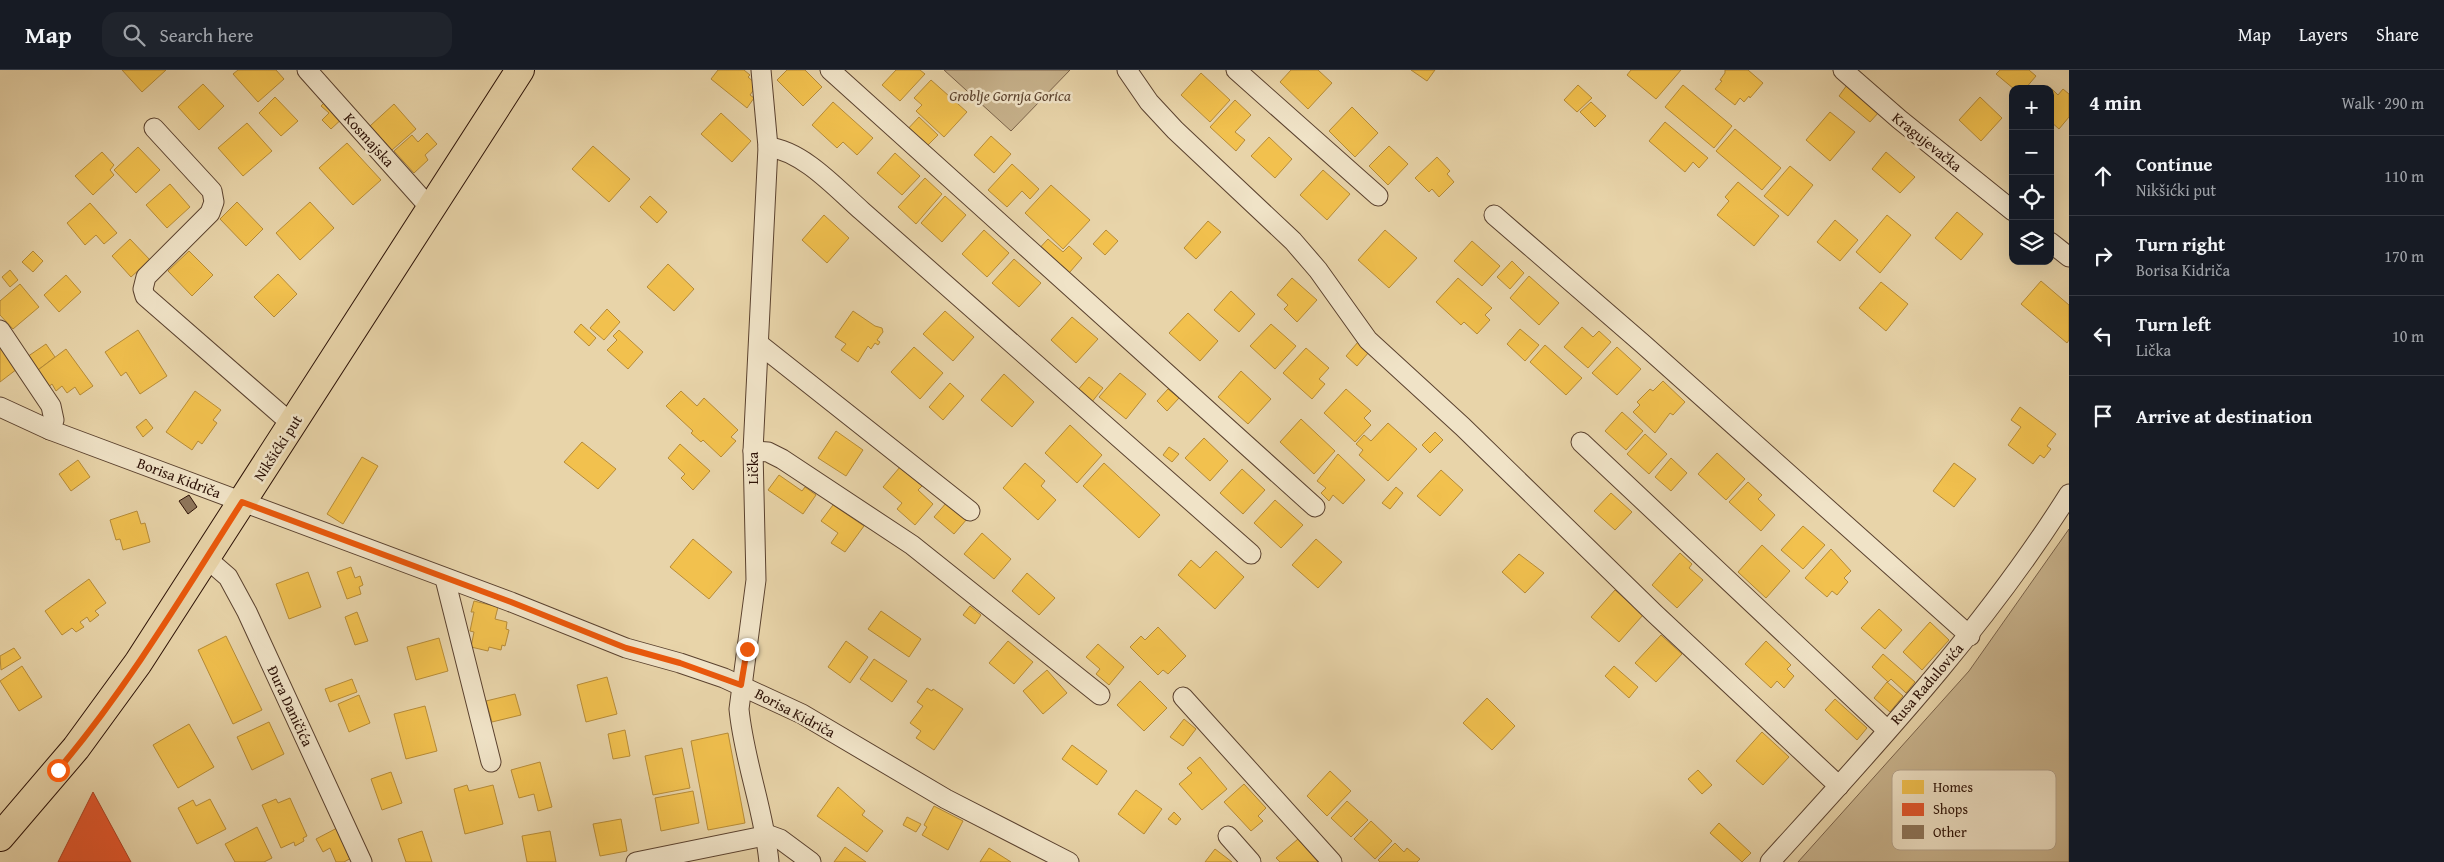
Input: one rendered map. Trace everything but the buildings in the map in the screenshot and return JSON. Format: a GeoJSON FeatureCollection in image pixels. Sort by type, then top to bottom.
{"type":"FeatureCollection","features":[{"type":"Feature","properties":{"kind":"main road","name":"Nikšićki put"},"geometry":{"type":"LineString","coordinates":[[0,837],[76,748],[108,706],[293,425],[520,70]]}},
{"type":"Feature","properties":{"kind":"street","name":"Kosmajska"},"geometry":{"type":"LineString","coordinates":[[307,70],[431,209]]}},
{"type":"Feature","properties":{"kind":"street","name":"Lička"},"geometry":{"type":"LineString","coordinates":[[761,70],[768,147],[753,451],[756,580],[739,709],[741,728],[766,835],[769,862]]}},
{"type":"Feature","properties":{"kind":"street"},"geometry":{"type":"LineString","coordinates":[[830,70],[1315,507]]}},
{"type":"Feature","properties":{"kind":"street"},"geometry":{"type":"LineString","coordinates":[[1127,70],[1149,102],[1175,130],[1293,241],[1318,270],[1368,340],[1463,427],[1654,612],[1839,786]]}},
{"type":"Feature","properties":{"kind":"street"},"geometry":{"type":"LineString","coordinates":[[1236,70],[1378,196]]}},
{"type":"Feature","properties":{"kind":"street","name":"Kragujevačka"},"geometry":{"type":"LineString","coordinates":[[1843,70],[1899,119],[2009,208]]}},
{"type":"Feature","properties":{"kind":"street"},"geometry":{"type":"LineString","coordinates":[[154,128],[212,191],[214,202],[210,213],[146,277],[143,289],[145,296],[293,425]]}},
{"type":"Feature","properties":{"kind":"street"},"geometry":{"type":"LineString","coordinates":[[768,147],[785,151],[802,160],[1251,554]]}},
{"type":"Feature","properties":{"kind":"street"},"geometry":{"type":"LineString","coordinates":[[1494,215],[1970,636]]}},
{"type":"Feature","properties":{"kind":"street"},"geometry":{"type":"LineString","coordinates":[[2054,245],[2069,257]]}},
{"type":"Feature","properties":{"kind":"street"},"geometry":{"type":"LineString","coordinates":[[0,330],[52,406],[54,420],[50,430]]}},
{"type":"Feature","properties":{"kind":"street"},"geometry":{"type":"LineString","coordinates":[[759,344],[970,511]]}},
{"type":"Feature","properties":{"kind":"street","name":"Borisa Kidriča"},"geometry":{"type":"LineString","coordinates":[[0,407],[50,430],[445,579],[511,602],[626,648],[680,663],[741,685],[802,714],[946,799],[1069,862]]}},
{"type":"Feature","properties":{"kind":"street"},"geometry":{"type":"LineString","coordinates":[[1582,442],[1887,730]]}},
{"type":"Feature","properties":{"kind":"street"},"geometry":{"type":"LineString","coordinates":[[753,451],[768,452],[782,459],[912,545],[1100,695]]}},
{"type":"Feature","properties":{"kind":"street","name":"Rusa Radulovića"},"geometry":{"type":"LineString","coordinates":[[1770,862],[1970,636],[2040,540],[2069,494]]}},
{"type":"Feature","properties":{"kind":"street","name":"Đura Daničića"},"geometry":{"type":"LineString","coordinates":[[206,558],[228,577],[247,612],[362,862]]}},
{"type":"Feature","properties":{"kind":"street"},"geometry":{"type":"LineString","coordinates":[[445,579],[491,762]]}},
{"type":"Feature","properties":{"kind":"street"},"geometry":{"type":"LineString","coordinates":[[1183,697],[1332,862]]}},
{"type":"Feature","properties":{"kind":"street"},"geometry":{"type":"LineString","coordinates":[[636,862],[766,835],[780,839],[811,862]]}},
{"type":"Feature","properties":{"kind":"street"},"geometry":{"type":"LineString","coordinates":[[1228,836],[1250,862]]}},
{"type":"Feature","properties":{"kind":"green space","name":"Groblje Gornja Gorica"},"geometry":{"type":"Polygon","coordinates":[[[944,70],[1070,70],[1011,131],[944,70]]]}},
{"type":"Feature","properties":{"kind":"green space"},"geometry":{"type":"Polygon","coordinates":[[[2069,529],[2069,862],[1798,862],[1969,671],[2069,529]]]}},
{"type":"Feature","properties":{"kind":"route"},"geometry":{"type":"LineString","coordinates":[[58,770],[108,706],[138,663],[242,502],[511,602],[626,648],[680,663],[741,685],[747,649]]}}]}
